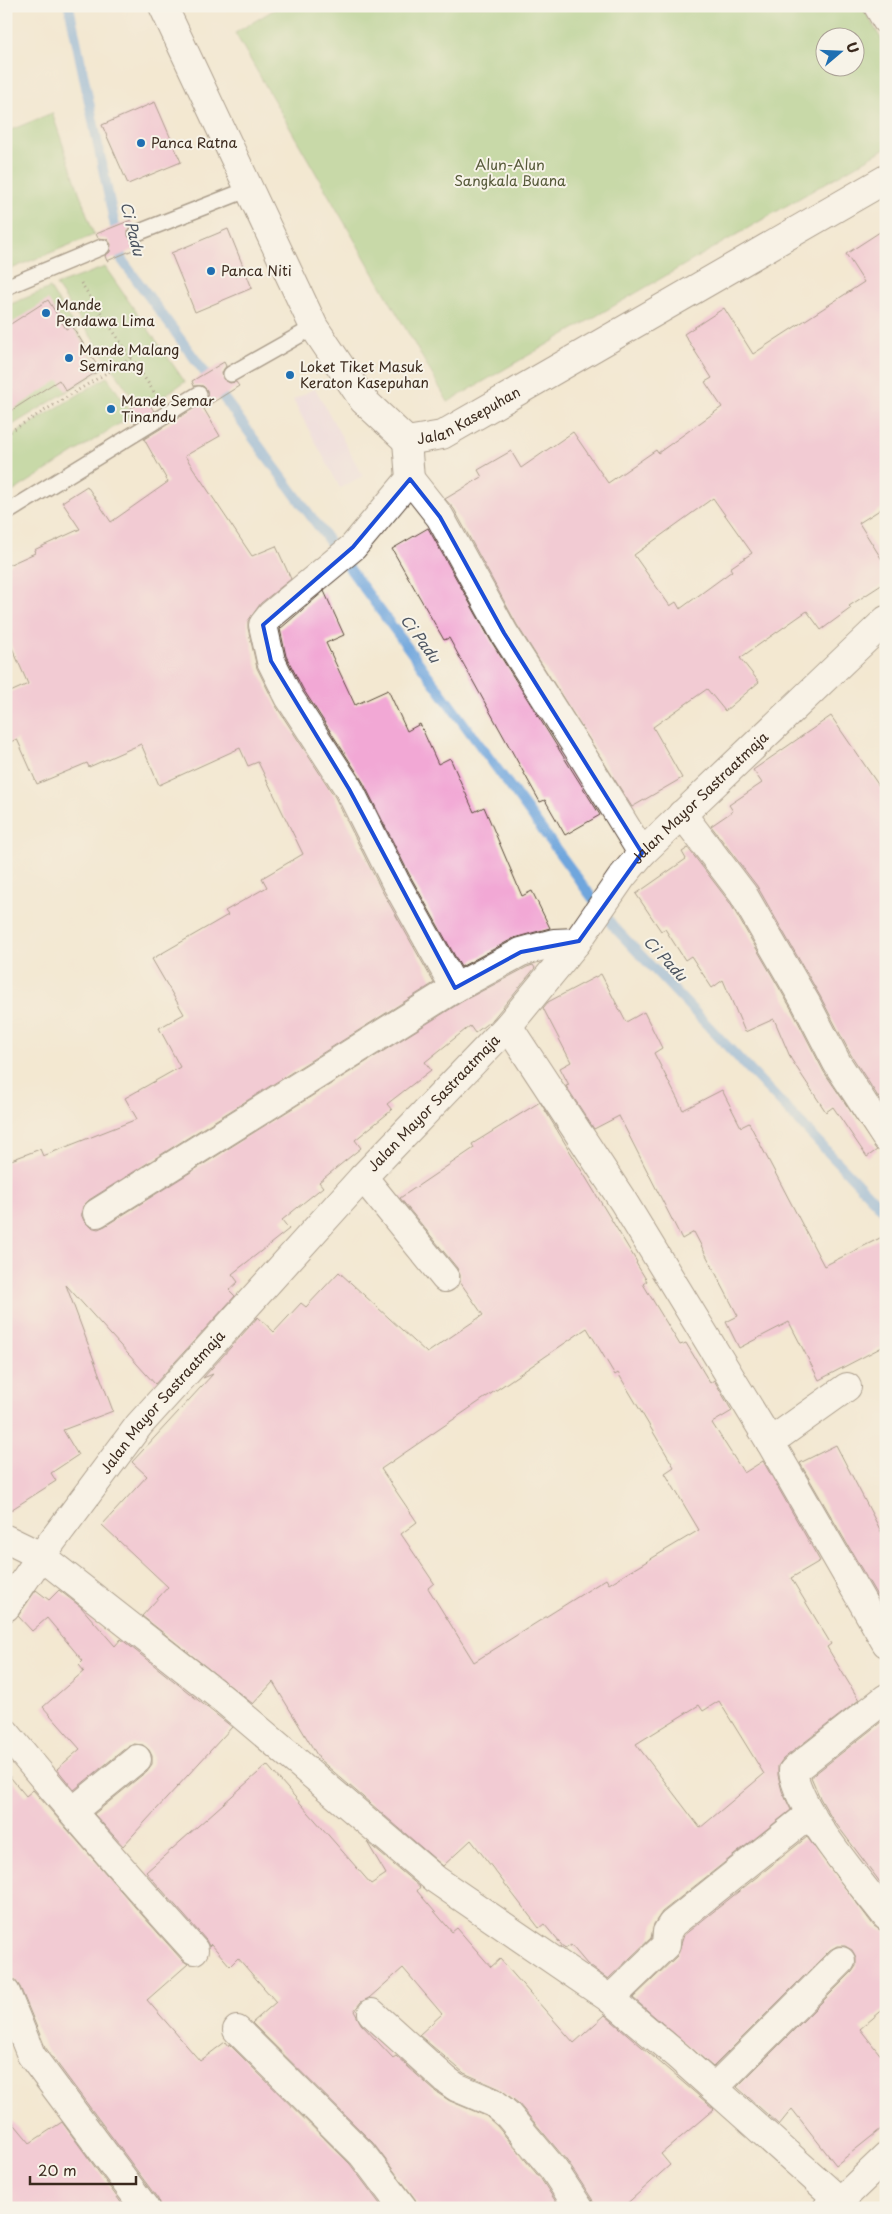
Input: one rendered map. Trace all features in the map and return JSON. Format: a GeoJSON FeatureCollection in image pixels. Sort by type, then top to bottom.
{"type":"FeatureCollection","features":[{"type":"Feature","properties":{"kind":"street","name":"Jalan Kasepuhan"},"geometry":{"type":"LineString","coordinates":[[163,6],[314,327],[363,400],[407,441],[442,435],[886,179]]}},
{"type":"Feature","properties":{"kind":"street"},"geometry":{"type":"LineString","coordinates":[[878,6],[886,20]]}},
{"type":"Feature","properties":{"kind":"street"},"geometry":{"type":"LineString","coordinates":[[407,441],[410,479],[440,517],[504,633],[642,853]]}},
{"type":"Feature","properties":{"kind":"street"},"geometry":{"type":"LineString","coordinates":[[410,479],[353,547],[271,615],[263,625],[271,661],[289,697],[349,789],[395,881],[455,988]]}},
{"type":"Feature","properties":{"kind":"street","name":"Jalan Mayor Sastraatmaja"},"geometry":{"type":"LineString","coordinates":[[6,1606],[139,1424],[363,1177],[508,1026],[578,941],[622,877],[642,853],[886,620]]}},
{"type":"Feature","properties":{"kind":"street"},"geometry":{"type":"LineString","coordinates":[[682,814],[743,894],[806,1003],[837,1063],[886,1138]]}},
{"type":"Feature","properties":{"kind":"street"},"geometry":{"type":"LineString","coordinates":[[96,1213],[455,988],[521,952],[554,943],[578,941]]}},
{"type":"Feature","properties":{"kind":"street"},"geometry":{"type":"LineString","coordinates":[[508,1026],[624,1201],[770,1442],[886,1643]]}},
{"type":"Feature","properties":{"kind":"street"},"geometry":{"type":"LineString","coordinates":[[363,1177],[445,1278]]}},
{"type":"Feature","properties":{"kind":"street"},"geometry":{"type":"LineString","coordinates":[[770,1442],[847,1387]]}},
{"type":"Feature","properties":{"kind":"street"},"geometry":{"type":"LineString","coordinates":[[6,1539],[41,1556],[223,1698],[435,1879],[610,1999],[714,2088],[834,2204],[886,2157]]}},
{"type":"Feature","properties":{"kind":"street"},"geometry":{"type":"LineString","coordinates":[[886,1698],[793,1771],[794,1780],[810,1814],[886,1916]]}},
{"type":"Feature","properties":{"kind":"street"},"geometry":{"type":"LineString","coordinates":[[6,1733],[73,1811],[101,1847],[194,1950]]}},
{"type":"Feature","properties":{"kind":"street"},"geometry":{"type":"LineString","coordinates":[[73,1811],[137,1759]]}},
{"type":"Feature","properties":{"kind":"street"},"geometry":{"type":"LineString","coordinates":[[610,1999],[666,1945],[668,1928],[810,1814]]}},
{"type":"Feature","properties":{"kind":"street"},"geometry":{"type":"LineString","coordinates":[[714,2088],[841,1961]]}},
{"type":"Feature","properties":{"kind":"street"},"geometry":{"type":"LineString","coordinates":[[6,1993],[31,2055],[145,2208]]}},
{"type":"Feature","properties":{"kind":"street"},"geometry":{"type":"LineString","coordinates":[[372,2013],[456,2087],[494,2104],[508,2115],[554,2170],[579,2208]]}},
{"type":"Feature","properties":{"kind":"street"},"geometry":{"type":"LineString","coordinates":[[237,2030],[362,2154],[403,2208]]}},
{"type":"Feature","properties":{"kind":"lane"},"geometry":{"type":"LineString","coordinates":[[136,233],[248,189]]}},
{"type":"Feature","properties":{"kind":"lane"},"geometry":{"type":"LineString","coordinates":[[6,286],[102,247]]}},
{"type":"Feature","properties":{"kind":"lane"},"geometry":{"type":"LineString","coordinates":[[231,374],[314,327]]}},
{"type":"Feature","properties":{"kind":"lane"},"geometry":{"type":"LineString","coordinates":[[6,513],[199,394]]}},
{"type":"Feature","properties":{"kind":"path"},"geometry":{"type":"LineString","coordinates":[[76,277],[159,399]]}},
{"type":"Feature","properties":{"kind":"path"},"geometry":{"type":"LineString","coordinates":[[6,434],[131,358]]}},
{"type":"Feature","properties":{"kind":"highlighted area"},"geometry":{"type":"Polygon","coordinates":[[[410,479],[440,517],[504,633],[642,853],[579,941],[521,952],[455,988],[349,789],[271,661],[263,625],[353,547],[410,479]]]}},
{"type":"Feature","properties":{"kind":"shaded area"},"geometry":{"type":"Polygon","coordinates":[[[315,388],[363,476],[340,488],[293,400],[315,388]]]}},
{"type":"Feature","properties":{"kind":"green space","name":"Alun-Alun Sangkala Buana"},"geometry":{"type":"Polygon","coordinates":[[[280,6],[862,6],[886,47],[886,148],[448,402],[235,33],[280,6]]]}},
{"type":"Feature","properties":{"kind":"green space"},"geometry":{"type":"Polygon","coordinates":[[[52,113],[94,235],[6,271],[6,132],[52,113]]]}},
{"type":"Feature","properties":{"kind":"green space"},"geometry":{"type":"Polygon","coordinates":[[[105,267],[185,382],[141,410],[56,285],[105,267]]]}},
{"type":"Feature","properties":{"kind":"green space"},"geometry":{"type":"Polygon","coordinates":[[[50,288],[102,370],[6,429],[6,306],[50,288]]]}},
{"type":"Feature","properties":{"kind":"green space"},"geometry":{"type":"Polygon","coordinates":[[[107,377],[133,415],[6,496],[6,439],[107,377]]]}},
{"type":"Feature","properties":{"kind":"building","name":"Panca Ratna"},"geometry":{"type":"Polygon","coordinates":[[[155,102],[181,162],[128,184],[102,125],[155,102]]]}},
{"type":"Feature","properties":{"kind":"building"},"geometry":{"type":"Polygon","coordinates":[[[131,220],[133,225],[128,231],[128,236],[132,241],[140,242],[142,246],[107,261],[105,256],[110,252],[111,244],[107,239],[98,238],[96,234],[131,220]]]}},
{"type":"Feature","properties":{"kind":"building"},"geometry":{"type":"Polygon","coordinates":[[[886,228],[886,506],[859,523],[886,566],[886,582],[849,606],[851,608],[821,630],[807,611],[740,658],[759,682],[725,711],[707,689],[653,727],[682,778],[632,807],[517,625],[454,509],[445,499],[482,477],[478,470],[511,451],[521,468],[573,432],[608,483],[656,450],[658,453],[722,407],[705,382],[712,378],[684,334],[724,308],[753,354],[864,282],[846,254],[886,228]],[[713,498],[634,555],[670,606],[676,602],[680,609],[732,571],[730,568],[752,553],[713,498]]]}},
{"type":"Feature","properties":{"kind":"building","name":"Panca Niti"},"geometry":{"type":"Polygon","coordinates":[[[228,229],[252,288],[195,312],[171,253],[228,229]]]}},
{"type":"Feature","properties":{"kind":"building"},"geometry":{"type":"Polygon","coordinates":[[[48,300],[66,329],[72,326],[100,370],[66,391],[59,380],[6,414],[6,327],[48,300]]]}},
{"type":"Feature","properties":{"kind":"building"},"geometry":{"type":"Polygon","coordinates":[[[224,362],[226,366],[222,373],[223,379],[230,383],[236,382],[239,386],[207,406],[204,402],[207,398],[207,390],[203,386],[194,386],[192,381],[224,362]]]}},
{"type":"Feature","properties":{"kind":"building"},"geometry":{"type":"Polygon","coordinates":[[[146,399],[154,411],[135,423],[128,410],[146,399]]]}},
{"type":"Feature","properties":{"kind":"building"},"geometry":{"type":"Polygon","coordinates":[[[201,404],[220,436],[185,456],[252,556],[276,546],[291,579],[261,603],[248,621],[257,668],[276,706],[335,797],[381,889],[434,983],[89,1200],[83,1206],[81,1214],[84,1221],[90,1227],[98,1229],[105,1226],[463,1001],[527,967],[533,965],[535,968],[493,1019],[475,1033],[470,1026],[425,1062],[431,1070],[387,1104],[392,1110],[355,1140],[361,1148],[319,1182],[323,1187],[282,1220],[289,1229],[232,1274],[238,1282],[229,1290],[235,1296],[155,1384],[66,1285],[113,1411],[63,1430],[78,1455],[51,1473],[56,1481],[6,1513],[6,1162],[40,1149],[43,1156],[137,1119],[125,1098],[180,1067],[159,1028],[184,1014],[152,959],[228,915],[225,911],[267,887],[262,878],[303,854],[258,762],[248,766],[240,748],[159,785],[141,744],[89,767],[87,763],[37,784],[17,739],[6,744],[6,694],[28,684],[6,634],[6,566],[35,553],[34,550],[80,529],[62,502],[87,486],[111,522],[168,482],[144,439],[201,404]]]}},
{"type":"Feature","properties":{"kind":"building"},"geometry":{"type":"Polygon","coordinates":[[[428,528],[491,641],[600,815],[565,835],[545,800],[540,802],[449,638],[444,640],[392,549],[428,528]]]}},
{"type":"Feature","properties":{"kind":"building"},"geometry":{"type":"Polygon","coordinates":[[[324,591],[344,635],[326,643],[355,705],[388,690],[407,731],[420,724],[438,764],[450,758],[474,812],[484,807],[522,896],[532,891],[550,928],[514,938],[461,967],[409,874],[363,782],[303,689],[286,656],[280,629],[324,591]]]}},
{"type":"Feature","properties":{"kind":"building"},"geometry":{"type":"Polygon","coordinates":[[[831,716],[886,796],[886,1109],[851,1055],[820,996],[757,886],[711,826],[733,811],[729,805],[762,783],[753,770],[831,716]]]}},
{"type":"Feature","properties":{"kind":"building"},"geometry":{"type":"Polygon","coordinates":[[[688,848],[730,903],[792,1010],[824,1072],[877,1150],[867,1157],[833,1107],[826,1112],[791,1059],[774,1019],[745,1032],[723,980],[712,988],[691,956],[685,960],[665,929],[661,931],[636,894],[686,859],[682,852],[688,848]]]}},
{"type":"Feature","properties":{"kind":"building"},"geometry":{"type":"Polygon","coordinates":[[[601,974],[626,1022],[644,1012],[662,1048],[654,1053],[683,1110],[722,1090],[741,1127],[749,1123],[824,1266],[886,1235],[886,1345],[819,1380],[789,1322],[739,1348],[726,1322],[738,1316],[694,1232],[682,1239],[619,1116],[594,1129],[566,1086],[569,1085],[560,1068],[571,1062],[543,1008],[548,1002],[601,974]]]}},
{"type":"Feature","properties":{"kind":"building"},"geometry":{"type":"Polygon","coordinates":[[[540,1102],[637,1262],[647,1281],[643,1284],[680,1345],[686,1343],[710,1383],[714,1380],[732,1411],[712,1423],[744,1473],[763,1461],[820,1561],[791,1578],[831,1644],[827,1647],[859,1700],[783,1759],[778,1766],[782,1791],[791,1810],[662,1912],[654,1924],[651,1938],[608,1979],[587,1964],[571,1945],[565,1949],[544,1924],[539,1928],[471,1840],[443,1866],[320,1760],[273,1682],[253,1704],[142,1616],[168,1587],[102,1525],[147,1476],[132,1462],[213,1374],[203,1378],[258,1317],[274,1332],[301,1303],[306,1307],[339,1272],[427,1353],[483,1315],[460,1282],[457,1268],[400,1198],[474,1148],[472,1144],[540,1102]],[[587,1328],[381,1469],[417,1522],[401,1534],[434,1583],[428,1588],[474,1662],[606,1579],[609,1584],[699,1530],[665,1473],[674,1467],[618,1373],[615,1375],[587,1328]],[[719,1701],[703,1711],[699,1705],[636,1744],[700,1828],[764,1774],[719,1701]]]}},
{"type":"Feature","properties":{"kind":"building"},"geometry":{"type":"Polygon","coordinates":[[[836,1445],[886,1541],[886,1611],[800,1463],[836,1445]]]}},
{"type":"Feature","properties":{"kind":"building"},"geometry":{"type":"Polygon","coordinates":[[[36,1590],[49,1600],[59,1590],[81,1607],[115,1646],[121,1639],[232,1727],[123,1846],[94,1814],[147,1771],[152,1764],[152,1756],[143,1745],[134,1744],[127,1747],[74,1790],[57,1769],[80,1749],[43,1707],[84,1671],[79,1665],[83,1661],[47,1618],[32,1631],[18,1616],[36,1590]]]}},
{"type":"Feature","properties":{"kind":"building"},"geometry":{"type":"Polygon","coordinates":[[[886,1718],[886,1890],[831,1817],[811,1777],[886,1718]]]}},
{"type":"Feature","properties":{"kind":"building"},"geometry":{"type":"Polygon","coordinates":[[[267,1765],[371,1884],[386,1874],[367,1842],[420,1887],[417,1891],[452,1932],[457,1928],[491,1967],[500,1959],[574,2043],[605,2015],[714,2109],[661,2154],[670,2165],[622,2208],[595,2208],[592,2199],[567,2161],[518,2103],[500,2089],[464,2073],[419,2035],[442,2014],[403,1968],[369,1998],[361,2002],[354,2011],[361,2024],[393,2058],[396,2056],[436,2092],[450,2101],[486,2116],[497,2126],[541,2179],[560,2208],[418,2208],[415,2199],[373,2143],[252,2023],[276,2002],[238,1958],[230,1966],[211,1944],[209,1946],[206,1940],[146,1872],[267,1765]]]}},
{"type":"Feature","properties":{"kind":"building"},"geometry":{"type":"Polygon","coordinates":[[[6,1772],[26,1796],[33,1790],[182,1960],[188,1964],[147,2000],[200,2061],[225,2042],[228,2046],[229,2044],[350,2164],[383,2208],[160,2208],[158,2199],[45,2047],[20,1987],[15,1980],[6,1978],[6,1772]]]}},
{"type":"Feature","properties":{"kind":"building"},"geometry":{"type":"Polygon","coordinates":[[[807,1837],[874,1926],[886,1931],[886,2007],[860,2029],[886,2062],[886,2125],[836,2165],[792,2109],[779,2125],[737,2087],[852,1972],[856,1966],[856,1957],[852,1950],[845,1946],[837,1946],[830,1950],[713,2067],[633,1998],[677,1956],[684,1935],[807,1837]]]}},
{"type":"Feature","properties":{"kind":"building"},"geometry":{"type":"Polygon","coordinates":[[[6,2114],[30,2143],[62,2122],[125,2208],[6,2208],[6,2114]]]}},
{"type":"Feature","properties":{"kind":"waterway","name":"Ci Padu"},"geometry":{"type":"LineString","coordinates":[[69,6],[122,260],[613,926],[886,1213]]}},
{"type":"Feature","properties":{"kind":"place","name":"Panca Ratna"},"geometry":{"type":"Point","coordinates":[141,143]}},
{"type":"Feature","properties":{"kind":"place","name":"Panca Niti"},"geometry":{"type":"Point","coordinates":[211,271]}},
{"type":"Feature","properties":{"kind":"place","name":"Mande Pendawa Lima"},"geometry":{"type":"Point","coordinates":[46,313]}},
{"type":"Feature","properties":{"kind":"place","name":"Mande Malang Semirang"},"geometry":{"type":"Point","coordinates":[69,358]}},
{"type":"Feature","properties":{"kind":"place","name":"Loket Tiket Masuk Keraton Kasepuhan"},"geometry":{"type":"Point","coordinates":[290,375]}},
{"type":"Feature","properties":{"kind":"place","name":"Mande Semar Tinandu"},"geometry":{"type":"Point","coordinates":[111,409]}}]}
